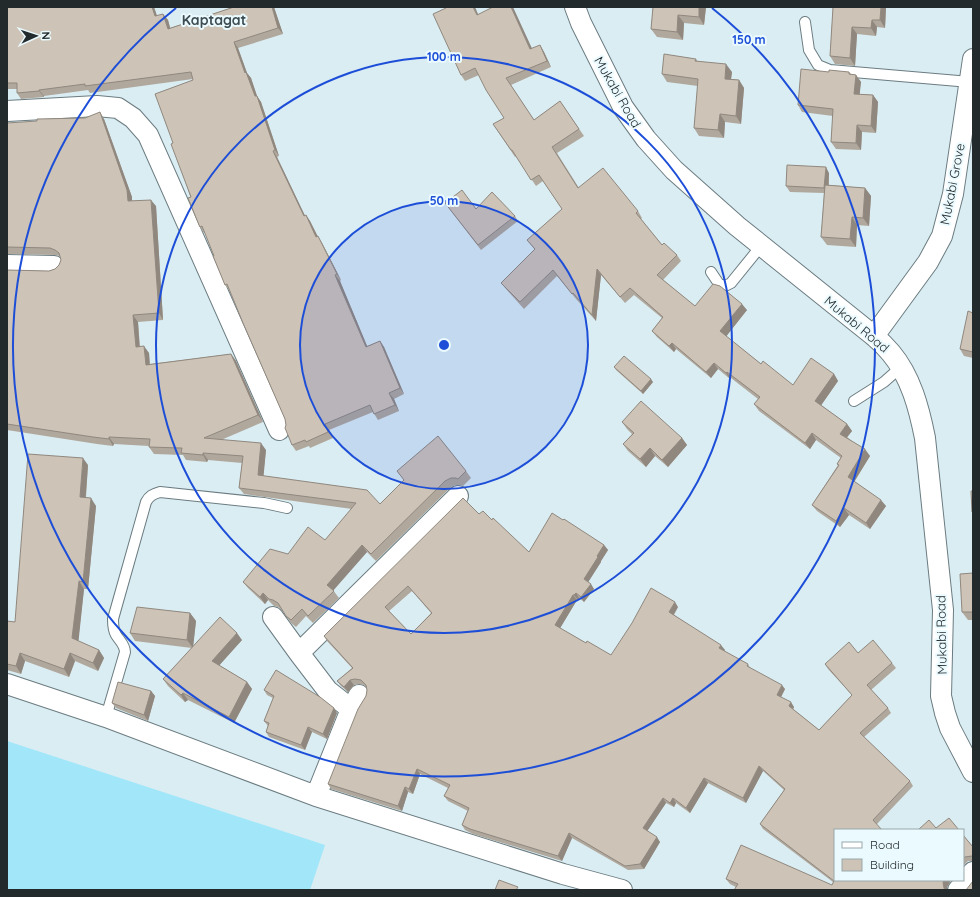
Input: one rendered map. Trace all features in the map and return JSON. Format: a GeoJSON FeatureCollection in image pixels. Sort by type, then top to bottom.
{"type":"FeatureCollection","features":[{"type":"Feature","properties":{"kind":"street","name":"Mukabi Road"},"geometry":{"type":"LineString","coordinates":[[575,7],[580,23],[624,107],[646,139],[674,170],[737,226],[874,336],[890,352],[901,367],[911,386],[920,412],[925,438],[943,610],[941,696],[950,728],[973,772]]}},
{"type":"Feature","properties":{"kind":"street","name":"Mukabi Grove"},"geometry":{"type":"LineString","coordinates":[[874,336],[928,262],[942,236],[952,194],[973,59]]}},
{"type":"Feature","properties":{"kind":"street"},"geometry":{"type":"LineString","coordinates":[[7,111],[97,106],[118,108],[133,118],[148,135],[279,430]]}},
{"type":"Feature","properties":{"kind":"street"},"geometry":{"type":"LineString","coordinates":[[7,265],[54,266]]}},
{"type":"Feature","properties":{"kind":"street"},"geometry":{"type":"LineString","coordinates":[[299,653],[458,496]]}},
{"type":"Feature","properties":{"kind":"street"},"geometry":{"type":"LineString","coordinates":[[273,617],[328,691],[355,702],[316,796]]}},
{"type":"Feature","properties":{"kind":"street"},"geometry":{"type":"LineString","coordinates":[[7,684],[106,717],[316,796],[563,874],[622,890]]}},
{"type":"Feature","properties":{"kind":"street"},"geometry":{"type":"LineString","coordinates":[[958,890],[973,872]]}},
{"type":"Feature","properties":{"kind":"lane"},"geometry":{"type":"LineString","coordinates":[[805,22],[809,50],[818,65],[830,70],[970,82]]}},
{"type":"Feature","properties":{"kind":"lane"},"geometry":{"type":"LineString","coordinates":[[711,272],[719,284],[725,286],[731,283],[761,246]]}},
{"type":"Feature","properties":{"kind":"lane"},"geometry":{"type":"LineString","coordinates":[[854,401],[884,382],[901,367]]}},
{"type":"Feature","properties":{"kind":"lane"},"geometry":{"type":"LineString","coordinates":[[106,717],[125,652],[123,645],[114,630],[112,619],[148,498],[160,492],[264,503],[287,508]]}},
{"type":"Feature","properties":{"kind":"shaded area"},"geometry":{"type":"Polygon","coordinates":[[[7,741],[325,845],[310,890],[7,890],[7,741]]]}},
{"type":"Feature","properties":{"kind":"building"},"geometry":{"type":"Polygon","coordinates":[[[7,7],[152,7],[155,16],[163,14],[168,29],[234,7],[272,7],[278,28],[234,42],[245,73],[246,72],[255,96],[257,96],[275,150],[273,151],[304,216],[306,215],[316,237],[318,236],[337,274],[335,275],[366,347],[380,341],[400,388],[389,393],[395,405],[374,414],[370,405],[325,424],[328,432],[306,442],[305,440],[292,445],[285,428],[285,419],[227,284],[225,285],[202,226],[200,227],[199,225],[188,198],[191,197],[171,144],[173,143],[155,94],[193,80],[191,72],[17,93],[17,83],[7,83],[7,7]]]}},
{"type":"Feature","properties":{"kind":"building"},"geometry":{"type":"Polygon","coordinates":[[[446,7],[473,7],[477,15],[493,7],[511,7],[530,49],[540,45],[547,61],[506,78],[534,120],[560,101],[579,129],[552,147],[578,188],[603,168],[638,211],[636,213],[662,245],[664,243],[677,255],[657,275],[695,306],[713,284],[720,286],[742,304],[720,331],[761,364],[763,361],[793,385],[811,358],[834,374],[815,401],[847,424],[840,434],[865,449],[848,477],[881,500],[866,523],[844,508],[836,521],[812,505],[839,465],[837,464],[842,456],[812,433],[805,443],[754,404],[760,397],[714,363],[706,372],[672,343],[669,346],[652,331],[663,317],[630,288],[620,297],[597,269],[592,315],[573,293],[572,294],[553,270],[520,302],[501,283],[535,249],[527,240],[562,209],[539,175],[531,180],[493,124],[504,118],[486,90],[475,68],[461,75],[433,14],[446,7]]]}},
{"type":"Feature","properties":{"kind":"building"},"geometry":{"type":"Polygon","coordinates":[[[653,7],[699,7],[699,17],[678,15],[677,32],[651,29],[653,7]]]}},
{"type":"Feature","properties":{"kind":"building"},"geometry":{"type":"Polygon","coordinates":[[[833,7],[881,7],[880,20],[872,20],[871,28],[852,27],[850,58],[830,56],[833,7]]]}},
{"type":"Feature","properties":{"kind":"building"},"geometry":{"type":"Polygon","coordinates":[[[664,54],[696,59],[695,61],[726,64],[725,79],[739,80],[736,116],[720,114],[718,130],[694,128],[698,79],[662,74],[664,54]]]}},
{"type":"Feature","properties":{"kind":"building"},"geometry":{"type":"Polygon","coordinates":[[[801,69],[829,72],[829,70],[849,72],[849,74],[856,75],[854,94],[873,95],[871,126],[857,125],[856,143],[831,142],[833,109],[798,105],[801,69]]]}},
{"type":"Feature","properties":{"kind":"building"},"geometry":{"type":"Polygon","coordinates":[[[100,112],[127,190],[128,201],[151,200],[159,313],[133,315],[136,347],[144,346],[146,365],[231,354],[258,415],[204,438],[261,443],[258,475],[367,490],[380,504],[404,480],[397,471],[438,436],[466,471],[458,479],[451,478],[445,481],[371,554],[362,545],[327,585],[334,591],[308,616],[302,609],[291,620],[286,616],[278,603],[269,599],[263,593],[260,597],[243,582],[270,549],[288,554],[308,527],[325,540],[356,503],[239,488],[243,456],[181,453],[182,448],[149,447],[150,439],[109,437],[109,439],[7,424],[7,270],[49,271],[55,269],[61,260],[59,253],[50,248],[7,247],[7,123],[37,121],[37,119],[85,118],[100,112]]]}},
{"type":"Feature","properties":{"kind":"building"},"geometry":{"type":"Polygon","coordinates":[[[787,165],[826,167],[824,188],[786,186],[787,165]]]}},
{"type":"Feature","properties":{"kind":"building"},"geometry":{"type":"Polygon","coordinates":[[[825,185],[865,188],[863,218],[852,217],[850,239],[821,237],[825,185]]]}},
{"type":"Feature","properties":{"kind":"building"},"geometry":{"type":"Polygon","coordinates":[[[462,190],[476,209],[492,192],[515,216],[478,245],[445,203],[462,190]]]}},
{"type":"Feature","properties":{"kind":"building"},"geometry":{"type":"Polygon","coordinates":[[[968,311],[973,313],[973,352],[960,349],[968,311]]]}},
{"type":"Feature","properties":{"kind":"building"},"geometry":{"type":"Polygon","coordinates":[[[624,356],[651,379],[641,391],[614,367],[624,356]]]}},
{"type":"Feature","properties":{"kind":"building"},"geometry":{"type":"Polygon","coordinates":[[[641,401],[682,438],[662,460],[650,448],[640,459],[623,444],[634,433],[622,422],[641,401]]]}},
{"type":"Feature","properties":{"kind":"building"},"geometry":{"type":"Polygon","coordinates":[[[28,454],[83,458],[80,497],[91,498],[83,582],[79,581],[72,638],[99,650],[93,663],[70,653],[64,669],[20,653],[16,666],[7,664],[7,621],[15,622],[28,454]]]}},
{"type":"Feature","properties":{"kind":"building"},"geometry":{"type":"Polygon","coordinates":[[[971,491],[973,491],[973,512],[972,512],[971,491]]]}},
{"type":"Feature","properties":{"kind":"building"},"geometry":{"type":"Polygon","coordinates":[[[463,498],[479,514],[483,511],[492,520],[493,518],[529,552],[552,513],[604,545],[584,579],[591,584],[581,597],[576,593],[573,595],[555,625],[586,643],[587,641],[611,655],[632,623],[651,588],[675,602],[669,612],[721,645],[719,648],[748,664],[747,666],[782,685],[777,695],[791,702],[789,706],[819,730],[852,695],[825,664],[849,642],[858,653],[873,640],[892,663],[867,685],[888,708],[860,733],[910,781],[873,820],[881,829],[834,829],[834,881],[760,824],[785,789],[759,766],[743,798],[704,778],[686,808],[673,798],[670,803],[663,798],[643,828],[657,837],[640,864],[625,866],[569,833],[558,856],[470,829],[462,825],[469,808],[444,796],[450,785],[417,769],[409,789],[405,787],[398,806],[328,784],[358,709],[366,696],[366,685],[361,680],[350,680],[344,687],[337,681],[353,668],[324,636],[463,498]],[[408,586],[385,607],[411,634],[432,613],[408,586]]]}},
{"type":"Feature","properties":{"kind":"building"},"geometry":{"type":"Polygon","coordinates":[[[973,573],[973,612],[962,612],[960,574],[973,573]]]}},
{"type":"Feature","properties":{"kind":"building"},"geometry":{"type":"Polygon","coordinates":[[[137,607],[190,613],[187,640],[130,633],[137,607]]]}},
{"type":"Feature","properties":{"kind":"building"},"geometry":{"type":"Polygon","coordinates":[[[220,617],[237,633],[212,661],[247,682],[229,717],[183,693],[181,695],[163,679],[220,617]]]}},
{"type":"Feature","properties":{"kind":"building"},"geometry":{"type":"Polygon","coordinates":[[[276,670],[320,697],[334,708],[323,734],[308,727],[301,745],[266,732],[269,723],[264,721],[274,696],[264,690],[276,670]]]}},
{"type":"Feature","properties":{"kind":"building"},"geometry":{"type":"Polygon","coordinates":[[[118,682],[151,691],[144,715],[112,703],[118,682]]]}},
{"type":"Feature","properties":{"kind":"building"},"geometry":{"type":"Polygon","coordinates":[[[949,818],[958,829],[919,829],[929,820],[936,828],[949,818]]]}},
{"type":"Feature","properties":{"kind":"building"},"geometry":{"type":"Polygon","coordinates":[[[964,836],[973,847],[973,856],[965,857],[964,836]]]}},
{"type":"Feature","properties":{"kind":"building"},"geometry":{"type":"Polygon","coordinates":[[[741,845],[832,885],[834,881],[944,881],[945,890],[734,890],[738,884],[726,879],[741,845]]]}},
{"type":"Feature","properties":{"kind":"building"},"geometry":{"type":"Polygon","coordinates":[[[499,880],[518,887],[516,890],[495,890],[499,880]]]}},
{"type":"Feature","properties":{"kind":"building"},"geometry":{"type":"Polygon","coordinates":[[[973,881],[973,890],[966,890],[973,881]]]}},
{"type":"Feature","properties":{"kind":"district","name":"Kaptagat"},"geometry":{"type":"Point","coordinates":[214,20]}}]}
